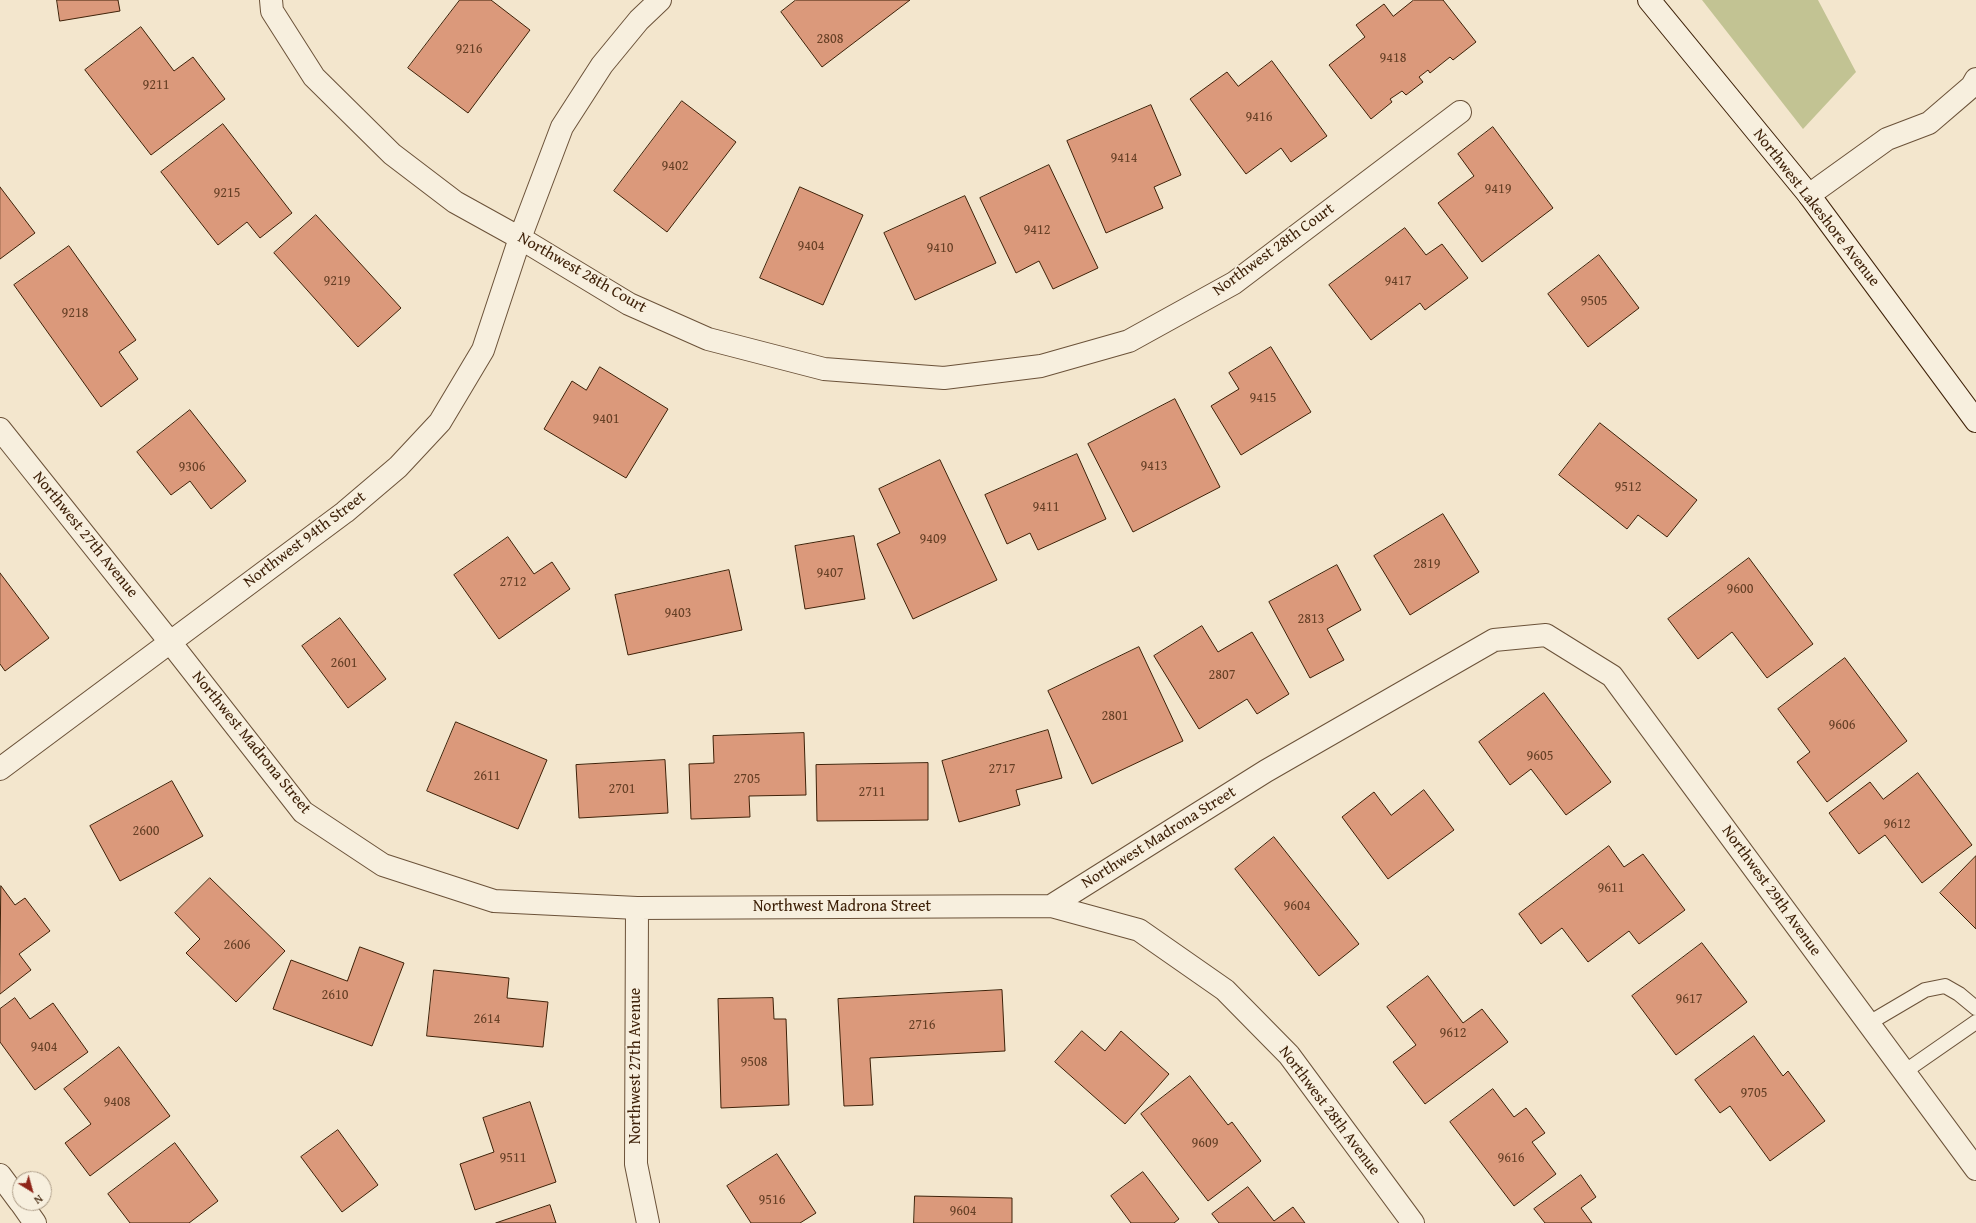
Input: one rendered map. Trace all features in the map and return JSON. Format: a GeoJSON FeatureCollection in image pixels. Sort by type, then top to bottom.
{"type":"FeatureCollection","features":[{"type":"Feature","properties":{"kind":"street","name":"Northwest 28th Court"},"geometry":{"type":"LineString","coordinates":[[271,0],[272,11],[314,78],[392,154],[455,202],[520,238],[629,304],[708,339],[824,370],[944,378],[1041,366],[1129,341],[1234,282],[1460,112]]}},
{"type":"Feature","properties":{"kind":"street","name":"Northwest 94th Street"},"geometry":{"type":"LineString","coordinates":[[0,769],[345,512],[398,467],[440,422],[483,350],[520,238],[562,127],[602,65],[639,20],[660,0]]}},
{"type":"Feature","properties":{"kind":"street","name":"Northwest Lakeshore Avenue"},"geometry":{"type":"LineString","coordinates":[[1649,0],[1809,195],[1976,421]]}},
{"type":"Feature","properties":{"kind":"street"},"geometry":{"type":"LineString","coordinates":[[1809,195],[1887,139],[1929,123],[1972,86],[1976,79]]}},
{"type":"Feature","properties":{"kind":"street","name":"Northwest 27th Avenue"},"geometry":{"type":"LineString","coordinates":[[0,429],[170,642]]}},
{"type":"Feature","properties":{"kind":"street","name":"Northwest Madrona Street"},"geometry":{"type":"LineString","coordinates":[[170,642],[302,812],[382,865],[494,901],[637,908],[1051,906],[1266,771],[1494,640],[1546,635]]}},
{"type":"Feature","properties":{"kind":"street","name":"Northwest 29th Avenue"},"geometry":{"type":"LineString","coordinates":[[1546,635],[1612,676],[1976,1169]]}},
{"type":"Feature","properties":{"kind":"street","name":"Northwest 28th Avenue"},"geometry":{"type":"LineString","coordinates":[[1051,906],[1139,930],[1225,990],[1289,1055],[1413,1223]]}},
{"type":"Feature","properties":{"kind":"street","name":"Northwest 27th Avenue"},"geometry":{"type":"LineString","coordinates":[[637,908],[636,1164],[648,1223]]}},
{"type":"Feature","properties":{"kind":"street"},"geometry":{"type":"LineString","coordinates":[[0,1175],[12,1191]]}},
{"type":"Feature","properties":{"kind":"street"},"geometry":{"type":"LineString","coordinates":[[26,1211],[35,1223]]}},
{"type":"Feature","properties":{"kind":"lane"},"geometry":{"type":"LineString","coordinates":[[1869,1023],[1925,990],[1945,986],[1959,994],[1976,1008]]}},
{"type":"Feature","properties":{"kind":"lane"},"geometry":{"type":"LineString","coordinates":[[1904,1072],[1976,1022]]}},
{"type":"Feature","properties":{"kind":"green space"},"geometry":{"type":"Polygon","coordinates":[[[1702,0],[1818,0],[1856,72],[1803,129],[1702,0]]]}},
{"type":"Feature","properties":{"kind":"building"},"geometry":{"type":"Polygon","coordinates":[[[57,0],[118,0],[120,11],[60,21],[57,0]]]}},
{"type":"Feature","properties":{"kind":"building"},"geometry":{"type":"Polygon","coordinates":[[[460,0],[491,0],[530,30],[468,113],[408,68],[460,0]]]}},
{"type":"Feature","properties":{"kind":"building"},"geometry":{"type":"Polygon","coordinates":[[[796,0],[910,0],[822,67],[781,12],[796,0]]]}},
{"type":"Feature","properties":{"kind":"building"},"geometry":{"type":"Polygon","coordinates":[[[1414,0],[1443,0],[1476,42],[1453,60],[1450,57],[1430,73],[1428,70],[1419,77],[1423,82],[1406,95],[1402,91],[1390,99],[1392,102],[1371,119],[1329,65],[1365,37],[1356,25],[1384,4],[1393,16],[1414,0]]]}},
{"type":"Feature","properties":{"kind":"building"},"geometry":{"type":"Polygon","coordinates":[[[141,27],[174,71],[193,57],[225,99],[151,155],[85,70],[141,27]]]}},
{"type":"Feature","properties":{"kind":"building"},"geometry":{"type":"Polygon","coordinates":[[[1272,61],[1327,136],[1291,162],[1281,148],[1246,174],[1190,99],[1227,72],[1238,86],[1272,61]]]}},
{"type":"Feature","properties":{"kind":"building"},"geometry":{"type":"Polygon","coordinates":[[[682,101],[736,142],[667,232],[614,191],[682,101]]]}},
{"type":"Feature","properties":{"kind":"building"},"geometry":{"type":"Polygon","coordinates":[[[1151,105],[1181,175],[1154,187],[1163,208],[1106,233],[1067,141],[1151,105]]]}},
{"type":"Feature","properties":{"kind":"building"},"geometry":{"type":"Polygon","coordinates":[[[223,124],[292,213],[260,238],[247,222],[218,245],[161,172],[223,124]]]}},
{"type":"Feature","properties":{"kind":"building"},"geometry":{"type":"Polygon","coordinates":[[[1493,127],[1553,208],[1482,262],[1438,203],[1474,176],[1458,154],[1493,127]]]}},
{"type":"Feature","properties":{"kind":"building"},"geometry":{"type":"Polygon","coordinates":[[[1049,165],[1098,268],[1053,289],[1039,261],[1016,273],[980,198],[1049,165]]]}},
{"type":"Feature","properties":{"kind":"building"},"geometry":{"type":"Polygon","coordinates":[[[0,187],[35,233],[0,259],[0,187]]]}},
{"type":"Feature","properties":{"kind":"building"},"geometry":{"type":"Polygon","coordinates":[[[800,187],[863,215],[823,305],[760,278],[800,187]]]}},
{"type":"Feature","properties":{"kind":"building"},"geometry":{"type":"Polygon","coordinates":[[[965,196],[996,263],[915,300],[884,233],[965,196]]]}},
{"type":"Feature","properties":{"kind":"building"},"geometry":{"type":"Polygon","coordinates":[[[316,215],[401,308],[358,347],[274,253],[316,215]]]}},
{"type":"Feature","properties":{"kind":"building"},"geometry":{"type":"Polygon","coordinates":[[[1405,228],[1426,255],[1442,244],[1468,278],[1425,310],[1420,303],[1371,340],[1329,285],[1405,228]]]}},
{"type":"Feature","properties":{"kind":"building"},"geometry":{"type":"Polygon","coordinates":[[[69,246],[136,340],[119,352],[138,379],[101,407],[14,285],[69,246]]]}},
{"type":"Feature","properties":{"kind":"building"},"geometry":{"type":"Polygon","coordinates":[[[1599,255],[1639,308],[1588,347],[1548,294],[1599,255]]]}},
{"type":"Feature","properties":{"kind":"building"},"geometry":{"type":"Polygon","coordinates":[[[1271,347],[1311,412],[1241,455],[1211,406],[1239,389],[1229,373],[1271,347]]]}},
{"type":"Feature","properties":{"kind":"building"},"geometry":{"type":"Polygon","coordinates":[[[600,367],[668,409],[626,478],[544,429],[572,381],[586,390],[600,367]]]}},
{"type":"Feature","properties":{"kind":"building"},"geometry":{"type":"Polygon","coordinates":[[[1175,399],[1220,487],[1133,532],[1088,444],[1175,399]]]}},
{"type":"Feature","properties":{"kind":"building"},"geometry":{"type":"Polygon","coordinates":[[[190,410],[246,481],[211,509],[190,481],[171,495],[137,452],[190,410]]]}},
{"type":"Feature","properties":{"kind":"building"},"geometry":{"type":"Polygon","coordinates":[[[1600,423],[1697,500],[1667,537],[1638,515],[1627,529],[1559,475],[1600,423]]]}},
{"type":"Feature","properties":{"kind":"building"},"geometry":{"type":"Polygon","coordinates":[[[1077,454],[1106,519],[1038,550],[1030,533],[1007,544],[985,495],[1077,454]]]}},
{"type":"Feature","properties":{"kind":"building"},"geometry":{"type":"Polygon","coordinates":[[[940,460],[997,580],[913,619],[877,544],[900,533],[879,489],[940,460]]]}},
{"type":"Feature","properties":{"kind":"building"},"geometry":{"type":"Polygon","coordinates":[[[1443,514],[1479,572],[1410,615],[1374,556],[1443,514]]]}},
{"type":"Feature","properties":{"kind":"building"},"geometry":{"type":"Polygon","coordinates":[[[854,536],[865,599],[805,609],[795,546],[854,536]]]}},
{"type":"Feature","properties":{"kind":"building"},"geometry":{"type":"Polygon","coordinates":[[[508,537],[534,574],[552,562],[570,589],[499,639],[454,575],[508,537]]]}},
{"type":"Feature","properties":{"kind":"building"},"geometry":{"type":"Polygon","coordinates":[[[1749,558],[1813,644],[1767,678],[1732,632],[1698,659],[1668,619],[1749,558]]]}},
{"type":"Feature","properties":{"kind":"building"},"geometry":{"type":"Polygon","coordinates":[[[1337,565],[1361,610],[1327,629],[1344,660],[1310,678],[1269,602],[1337,565]]]}},
{"type":"Feature","properties":{"kind":"building"},"geometry":{"type":"Polygon","coordinates":[[[729,570],[742,630],[628,655],[615,595],[729,570]]]}},
{"type":"Feature","properties":{"kind":"building"},"geometry":{"type":"Polygon","coordinates":[[[0,573],[49,638],[5,671],[0,664],[0,573]]]}},
{"type":"Feature","properties":{"kind":"building"},"geometry":{"type":"Polygon","coordinates":[[[340,618],[386,679],[348,708],[302,646],[340,618]]]}},
{"type":"Feature","properties":{"kind":"building"},"geometry":{"type":"Polygon","coordinates":[[[1202,626],[1218,652],[1252,632],[1289,694],[1257,714],[1247,699],[1199,729],[1154,656],[1202,626]]]}},
{"type":"Feature","properties":{"kind":"building"},"geometry":{"type":"Polygon","coordinates":[[[1139,647],[1183,741],[1092,784],[1048,691],[1139,647]]]}},
{"type":"Feature","properties":{"kind":"building"},"geometry":{"type":"Polygon","coordinates":[[[1845,658],[1907,741],[1827,802],[1797,762],[1810,752],[1778,709],[1845,658]]]}},
{"type":"Feature","properties":{"kind":"building"},"geometry":{"type":"Polygon","coordinates":[[[1544,693],[1611,782],[1566,815],[1531,769],[1510,785],[1479,742],[1544,693]]]}},
{"type":"Feature","properties":{"kind":"building"},"geometry":{"type":"Polygon","coordinates":[[[456,722],[547,760],[518,829],[427,791],[456,722]]]}},
{"type":"Feature","properties":{"kind":"building"},"geometry":{"type":"Polygon","coordinates":[[[1048,730],[1062,778],[1016,790],[1020,805],[959,822],[942,761],[1048,730]]]}},
{"type":"Feature","properties":{"kind":"building"},"geometry":{"type":"Polygon","coordinates":[[[804,733],[806,795],[749,796],[750,817],[691,819],[689,764],[714,763],[713,736],[804,733]]]}},
{"type":"Feature","properties":{"kind":"building"},"geometry":{"type":"Polygon","coordinates":[[[665,760],[668,813],[579,818],[576,765],[665,760]]]}},
{"type":"Feature","properties":{"kind":"building"},"geometry":{"type":"Polygon","coordinates":[[[928,763],[928,820],[817,821],[816,765],[928,763]]]}},
{"type":"Feature","properties":{"kind":"building"},"geometry":{"type":"Polygon","coordinates":[[[1918,773],[1972,845],[1922,883],[1885,835],[1859,854],[1829,813],[1870,782],[1883,799],[1918,773]]]}},
{"type":"Feature","properties":{"kind":"building"},"geometry":{"type":"Polygon","coordinates":[[[172,781],[203,836],[120,881],[90,826],[172,781]]]}},
{"type":"Feature","properties":{"kind":"building"},"geometry":{"type":"Polygon","coordinates":[[[1424,790],[1454,830],[1388,879],[1342,817],[1374,792],[1391,815],[1424,790]]]}},
{"type":"Feature","properties":{"kind":"building"},"geometry":{"type":"Polygon","coordinates":[[[1274,837],[1359,944],[1319,976],[1235,869],[1274,837]]]}},
{"type":"Feature","properties":{"kind":"building"},"geometry":{"type":"Polygon","coordinates":[[[1609,846],[1624,867],[1643,854],[1685,910],[1639,944],[1629,931],[1588,962],[1562,928],[1541,944],[1519,914],[1609,846]]]}},
{"type":"Feature","properties":{"kind":"building"},"geometry":{"type":"Polygon","coordinates":[[[1976,856],[1976,929],[1940,893],[1976,856]]]}},
{"type":"Feature","properties":{"kind":"building"},"geometry":{"type":"Polygon","coordinates":[[[210,878],[285,951],[236,1002],[186,953],[200,939],[175,913],[210,878]]]}},
{"type":"Feature","properties":{"kind":"building"},"geometry":{"type":"Polygon","coordinates":[[[1,886],[15,905],[25,898],[50,931],[19,954],[31,970],[0,994],[1,886]]]}},
{"type":"Feature","properties":{"kind":"building"},"geometry":{"type":"Polygon","coordinates":[[[1702,943],[1747,1002],[1676,1055],[1632,996],[1702,943]]]}},
{"type":"Feature","properties":{"kind":"building"},"geometry":{"type":"Polygon","coordinates":[[[360,947],[404,963],[372,1046],[273,1009],[291,960],[347,981],[360,947]]]}},
{"type":"Feature","properties":{"kind":"building"},"geometry":{"type":"Polygon","coordinates":[[[434,970],[509,978],[507,998],[548,1002],[543,1047],[427,1036],[434,970]]]}},
{"type":"Feature","properties":{"kind":"building"},"geometry":{"type":"Polygon","coordinates":[[[1428,976],[1463,1023],[1482,1009],[1508,1042],[1425,1104],[1393,1062],[1416,1045],[1387,1007],[1428,976]]]}},
{"type":"Feature","properties":{"kind":"building"},"geometry":{"type":"Polygon","coordinates":[[[1002,990],[1005,1051],[870,1058],[873,1105],[844,1106],[838,999],[1002,990]]]}},
{"type":"Feature","properties":{"kind":"building"},"geometry":{"type":"Polygon","coordinates":[[[15,998],[30,1019],[53,1003],[88,1052],[35,1090],[0,1042],[0,1009],[15,998]]]}},
{"type":"Feature","properties":{"kind":"building"},"geometry":{"type":"Polygon","coordinates":[[[773,998],[774,1019],[786,1019],[789,1105],[721,1108],[718,999],[773,998]]]}},
{"type":"Feature","properties":{"kind":"building"},"geometry":{"type":"Polygon","coordinates":[[[1082,1031],[1105,1051],[1121,1031],[1169,1074],[1125,1124],[1055,1062],[1082,1031]]]}},
{"type":"Feature","properties":{"kind":"building"},"geometry":{"type":"Polygon","coordinates":[[[1754,1036],[1783,1076],[1788,1071],[1825,1121],[1770,1161],[1730,1106],[1720,1113],[1695,1080],[1754,1036]]]}},
{"type":"Feature","properties":{"kind":"building"},"geometry":{"type":"Polygon","coordinates":[[[119,1047],[170,1116],[90,1176],[65,1143],[91,1124],[64,1089],[119,1047]]]}},
{"type":"Feature","properties":{"kind":"building"},"geometry":{"type":"Polygon","coordinates":[[[1190,1076],[1228,1125],[1232,1122],[1261,1161],[1208,1201],[1141,1114],[1190,1076]]]}},
{"type":"Feature","properties":{"kind":"building"},"geometry":{"type":"Polygon","coordinates":[[[1493,1089],[1514,1117],[1526,1108],[1545,1133],[1532,1142],[1556,1174],[1514,1206],[1450,1122],[1493,1089]]]}},
{"type":"Feature","properties":{"kind":"building"},"geometry":{"type":"Polygon","coordinates":[[[530,1102],[556,1182],[475,1210],[460,1164],[494,1152],[483,1118],[530,1102]]]}},
{"type":"Feature","properties":{"kind":"building"},"geometry":{"type":"Polygon","coordinates":[[[338,1130],[378,1185],[342,1212],[301,1157],[338,1130]]]}},
{"type":"Feature","properties":{"kind":"building"},"geometry":{"type":"Polygon","coordinates":[[[175,1143],[218,1201],[189,1223],[130,1223],[108,1194],[175,1143]]]}},
{"type":"Feature","properties":{"kind":"building"},"geometry":{"type":"Polygon","coordinates":[[[777,1154],[816,1213],[800,1223],[751,1223],[727,1186],[777,1154]]]}},
{"type":"Feature","properties":{"kind":"building"},"geometry":{"type":"Polygon","coordinates":[[[1143,1172],[1179,1219],[1174,1223],[1131,1223],[1111,1196],[1143,1172]]]}},
{"type":"Feature","properties":{"kind":"building"},"geometry":{"type":"Polygon","coordinates":[[[1581,1175],[1596,1197],[1581,1208],[1592,1223],[1545,1223],[1534,1209],[1581,1175]]]}},
{"type":"Feature","properties":{"kind":"building"},"geometry":{"type":"Polygon","coordinates":[[[1248,1187],[1274,1221],[1293,1207],[1305,1223],[1219,1223],[1212,1214],[1248,1187]]]}},
{"type":"Feature","properties":{"kind":"building"},"geometry":{"type":"Polygon","coordinates":[[[915,1196],[1012,1198],[1012,1223],[914,1223],[915,1196]]]}},
{"type":"Feature","properties":{"kind":"building"},"geometry":{"type":"Polygon","coordinates":[[[550,1205],[556,1223],[496,1223],[550,1205]]]}}]}
